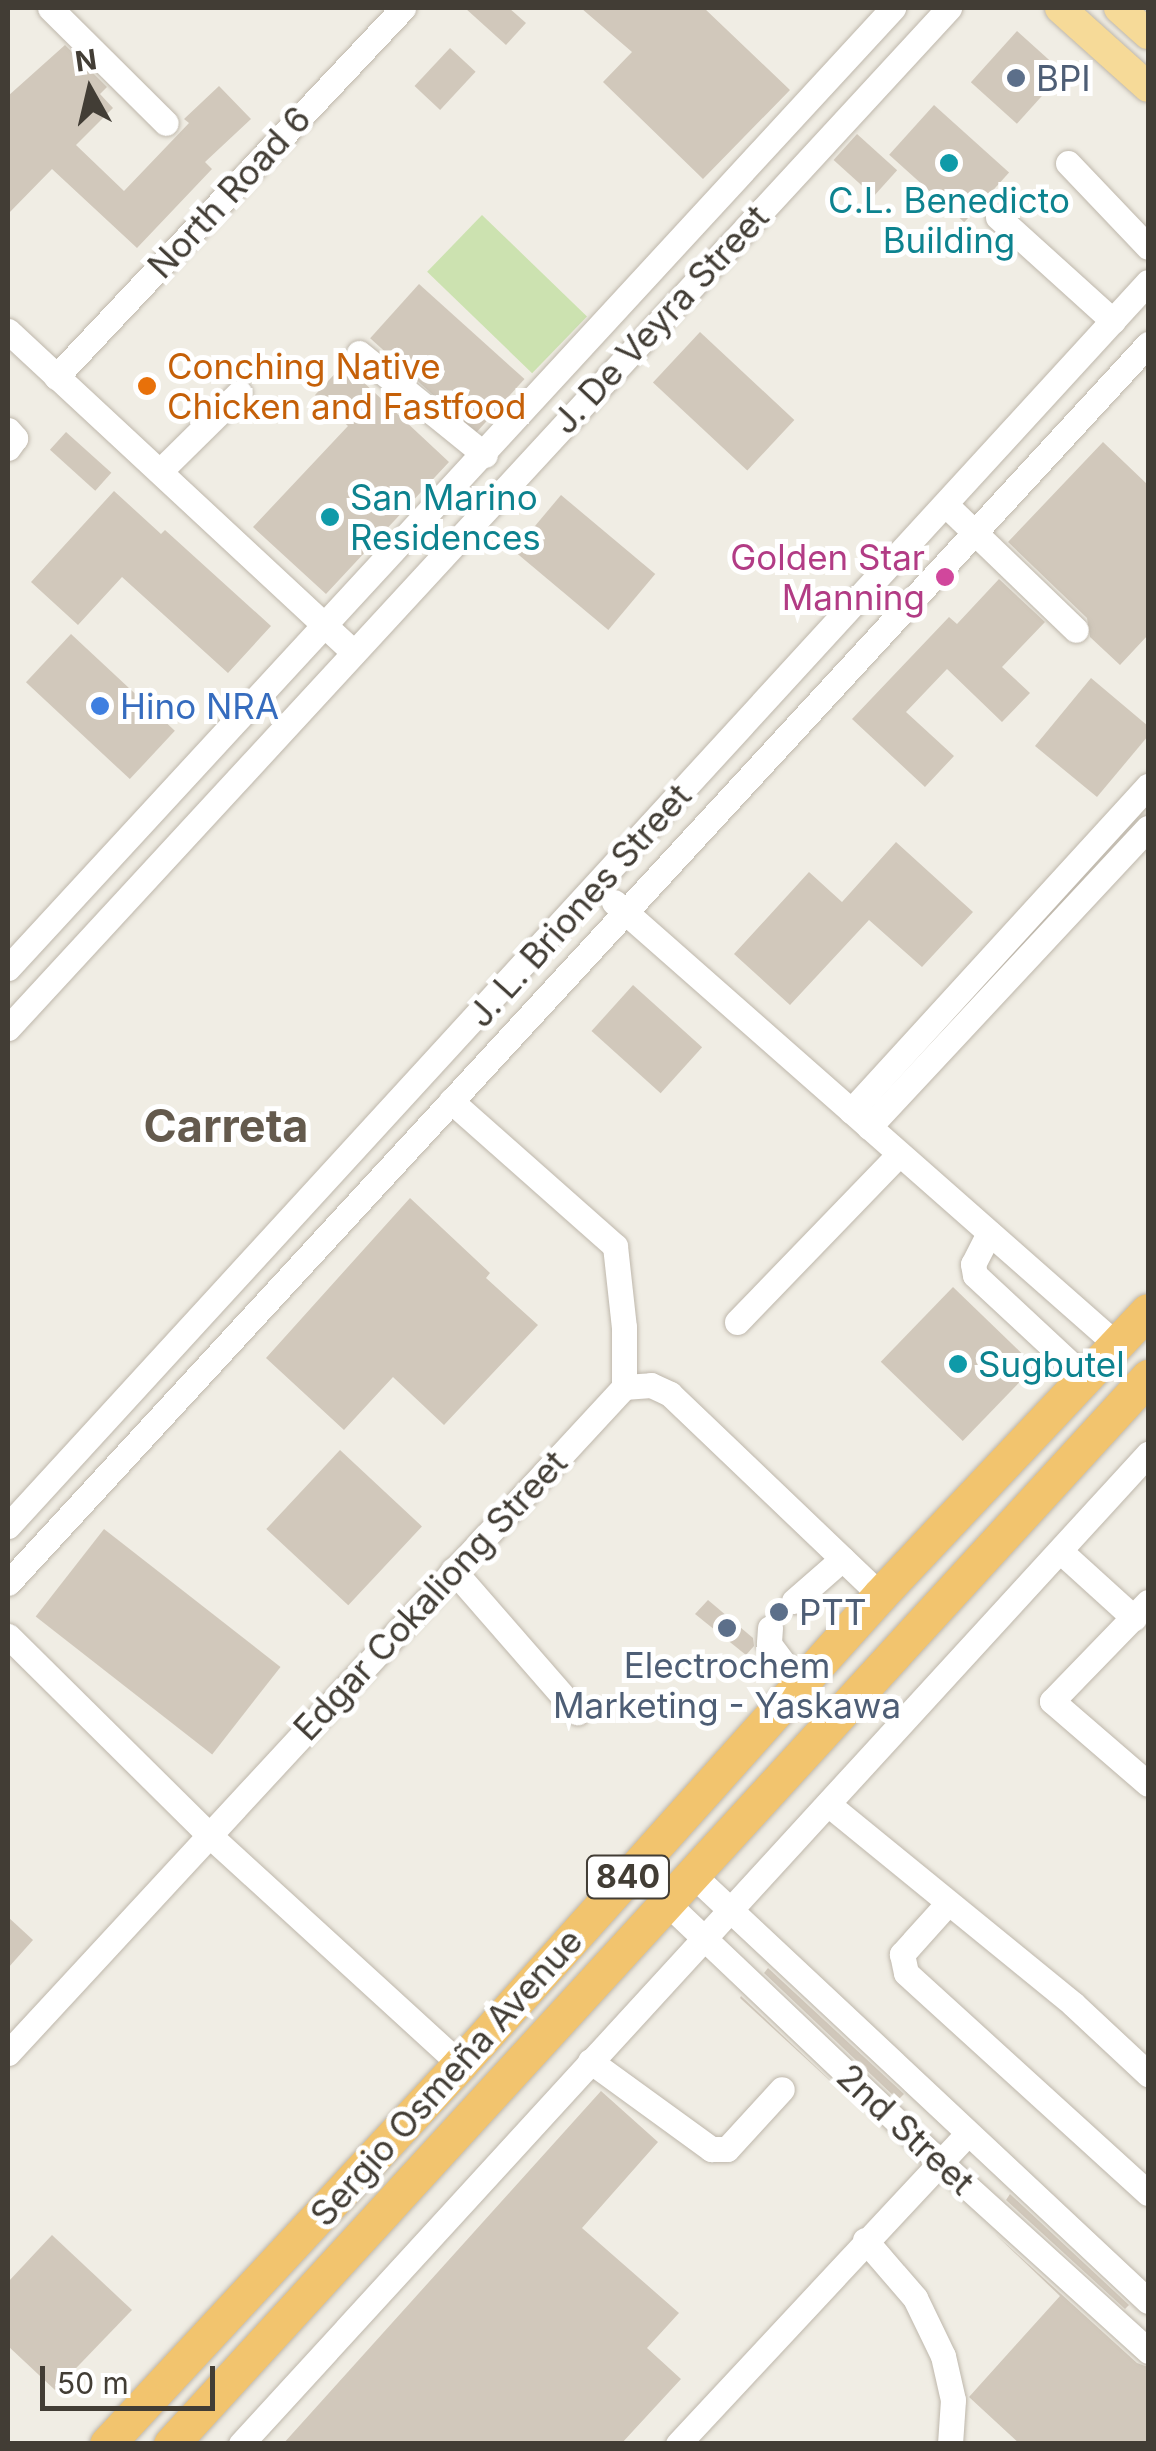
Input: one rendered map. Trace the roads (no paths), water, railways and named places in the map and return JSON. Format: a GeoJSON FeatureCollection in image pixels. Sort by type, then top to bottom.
{"type":"FeatureCollection","features":[{"type":"Feature","properties":{"kind":"highway","name":"Sergio Osmeña Avenue"},"geometry":{"type":"LineString","coordinates":[[107,2444],[460,2064],[880,1595],[1148,1311]]}},
{"type":"Feature","properties":{"kind":"highway","name":"Sergio Osmeña Avenue"},"geometry":{"type":"LineString","coordinates":[[170,2444],[1148,1376]]}},
{"type":"Feature","properties":{"kind":"main road"},"geometry":{"type":"LineString","coordinates":[[1060,8],[1148,88]]}},
{"type":"Feature","properties":{"kind":"main road"},"geometry":{"type":"LineString","coordinates":[[1120,8],[1148,34]]}},
{"type":"Feature","properties":{"kind":"street"},"geometry":{"type":"LineString","coordinates":[[50,8],[166,123]]}},
{"type":"Feature","properties":{"kind":"street","name":"North Road 6"},"geometry":{"type":"LineString","coordinates":[[56,377],[404,8]]}},
{"type":"Feature","properties":{"kind":"street","name":"J. De Veyra Street"},"geometry":{"type":"LineString","coordinates":[[8,968],[893,8]]}},
{"type":"Feature","properties":{"kind":"street","name":"J. De Veyra Street"},"geometry":{"type":"LineString","coordinates":[[10,1021],[949,8]]}},
{"type":"Feature","properties":{"kind":"street"},"geometry":{"type":"LineString","coordinates":[[1068,163],[1148,247]]}},
{"type":"Feature","properties":{"kind":"street"},"geometry":{"type":"LineString","coordinates":[[998,217],[1113,321]]}},
{"type":"Feature","properties":{"kind":"street"},"geometry":{"type":"LineString","coordinates":[[677,244],[708,266]]}},
{"type":"Feature","properties":{"kind":"street","name":"J. L. Briones Street"},"geometry":{"type":"LineString","coordinates":[[8,1526],[1148,282]]}},
{"type":"Feature","properties":{"kind":"street"},"geometry":{"type":"LineString","coordinates":[[8,331],[354,652]]}},
{"type":"Feature","properties":{"kind":"street","name":"J. L. Briones Street"},"geometry":{"type":"LineString","coordinates":[[8,1584],[1148,344]]}},
{"type":"Feature","properties":{"kind":"street"},"geometry":{"type":"LineString","coordinates":[[359,353],[485,455]]}},
{"type":"Feature","properties":{"kind":"street"},"geometry":{"type":"LineString","coordinates":[[161,470],[239,393]]}},
{"type":"Feature","properties":{"kind":"street"},"geometry":{"type":"LineString","coordinates":[[8,430],[15,438],[8,448]]}},
{"type":"Feature","properties":{"kind":"street"},"geometry":{"type":"LineString","coordinates":[[946,504],[1076,630]]}},
{"type":"Feature","properties":{"kind":"street"},"geometry":{"type":"LineString","coordinates":[[860,1119],[1146,794]]}},
{"type":"Feature","properties":{"kind":"street"},"geometry":{"type":"LineString","coordinates":[[860,1119],[1148,828]]}},
{"type":"Feature","properties":{"kind":"street"},"geometry":{"type":"LineString","coordinates":[[597,886],[1117,1345]]}},
{"type":"Feature","properties":{"kind":"street"},"geometry":{"type":"LineString","coordinates":[[451,1101],[615,1246],[624,1388],[651,1385],[670,1394],[880,1595]]}},
{"type":"Feature","properties":{"kind":"street"},"geometry":{"type":"LineString","coordinates":[[737,1322],[899,1154]]}},
{"type":"Feature","properties":{"kind":"street"},"geometry":{"type":"LineString","coordinates":[[989,1233],[973,1264],[975,1275],[1086,1378]]}},
{"type":"Feature","properties":{"kind":"street"},"geometry":{"type":"LineString","coordinates":[[269,1243],[298,1268]]}},
{"type":"Feature","properties":{"kind":"street","name":"Edgar Cokaliong Street"},"geometry":{"type":"LineString","coordinates":[[8,2053],[624,1388]]}},
{"type":"Feature","properties":{"kind":"street"},"geometry":{"type":"LineString","coordinates":[[242,2444],[1148,1454]]}},
{"type":"Feature","properties":{"kind":"street"},"geometry":{"type":"LineString","coordinates":[[1060,1550],[1141,1610],[1052,1701],[1148,1784]]}},
{"type":"Feature","properties":{"kind":"street"},"geometry":{"type":"LineString","coordinates":[[794,1601],[842,1559]]}},
{"type":"Feature","properties":{"kind":"street"},"geometry":{"type":"LineString","coordinates":[[453,1570],[577,1712]]}},
{"type":"Feature","properties":{"kind":"street"},"geometry":{"type":"LineString","coordinates":[[770,1628],[769,1644],[800,1685]]}},
{"type":"Feature","properties":{"kind":"street"},"geometry":{"type":"LineString","coordinates":[[8,1636],[208,1834],[460,2064]]}},
{"type":"Feature","properties":{"kind":"street"},"geometry":{"type":"LineString","coordinates":[[828,1804],[1073,2004],[1148,2074]]}},
{"type":"Feature","properties":{"kind":"street","name":"2nd Street"},"geometry":{"type":"LineString","coordinates":[[693,1875],[1148,2301]]}},
{"type":"Feature","properties":{"kind":"street"},"geometry":{"type":"LineString","coordinates":[[948,1903],[902,1954],[906,1973],[1148,2193]]}},
{"type":"Feature","properties":{"kind":"street","name":"2nd Street"},"geometry":{"type":"LineString","coordinates":[[667,1904],[941,2163],[1148,2350]]}},
{"type":"Feature","properties":{"kind":"street"},"geometry":{"type":"LineString","coordinates":[[590,2061],[711,2149],[728,2148],[782,2089]]}},
{"type":"Feature","properties":{"kind":"street"},"geometry":{"type":"LineString","coordinates":[[678,2444],[967,2134]]}},
{"type":"Feature","properties":{"kind":"street"},"geometry":{"type":"LineString","coordinates":[[865,2240],[915,2298],[943,2356],[953,2400],[950,2444]]}},
{"type":"Feature","properties":{"kind":"place","name":"BPI"},"geometry":{"type":"Point","coordinates":[1016,78]}},
{"type":"Feature","properties":{"kind":"place","name":"C.L. Benedicto Building"},"geometry":{"type":"Point","coordinates":[949,163]}},
{"type":"Feature","properties":{"kind":"place","name":"Conching Native Chicken and Fastfood"},"geometry":{"type":"Point","coordinates":[147,386]}},
{"type":"Feature","properties":{"kind":"place","name":"San Marino Residences"},"geometry":{"type":"Point","coordinates":[330,517]}},
{"type":"Feature","properties":{"kind":"place","name":"Golden Star Manning"},"geometry":{"type":"Point","coordinates":[945,577]}},
{"type":"Feature","properties":{"kind":"place","name":"Hino NRA"},"geometry":{"type":"Point","coordinates":[100,706]}},
{"type":"Feature","properties":{"kind":"place","name":"Sugbutel"},"geometry":{"type":"Point","coordinates":[958,1364]}},
{"type":"Feature","properties":{"kind":"place","name":"PTT"},"geometry":{"type":"Point","coordinates":[779,1612]}},
{"type":"Feature","properties":{"kind":"place","name":"Electrochem Marketing - Yaskawa"},"geometry":{"type":"Point","coordinates":[727,1628]}},
{"type":"Feature","properties":{"kind":"district","name":"Carreta"},"geometry":{"type":"Point","coordinates":[226,1126]}}]}
